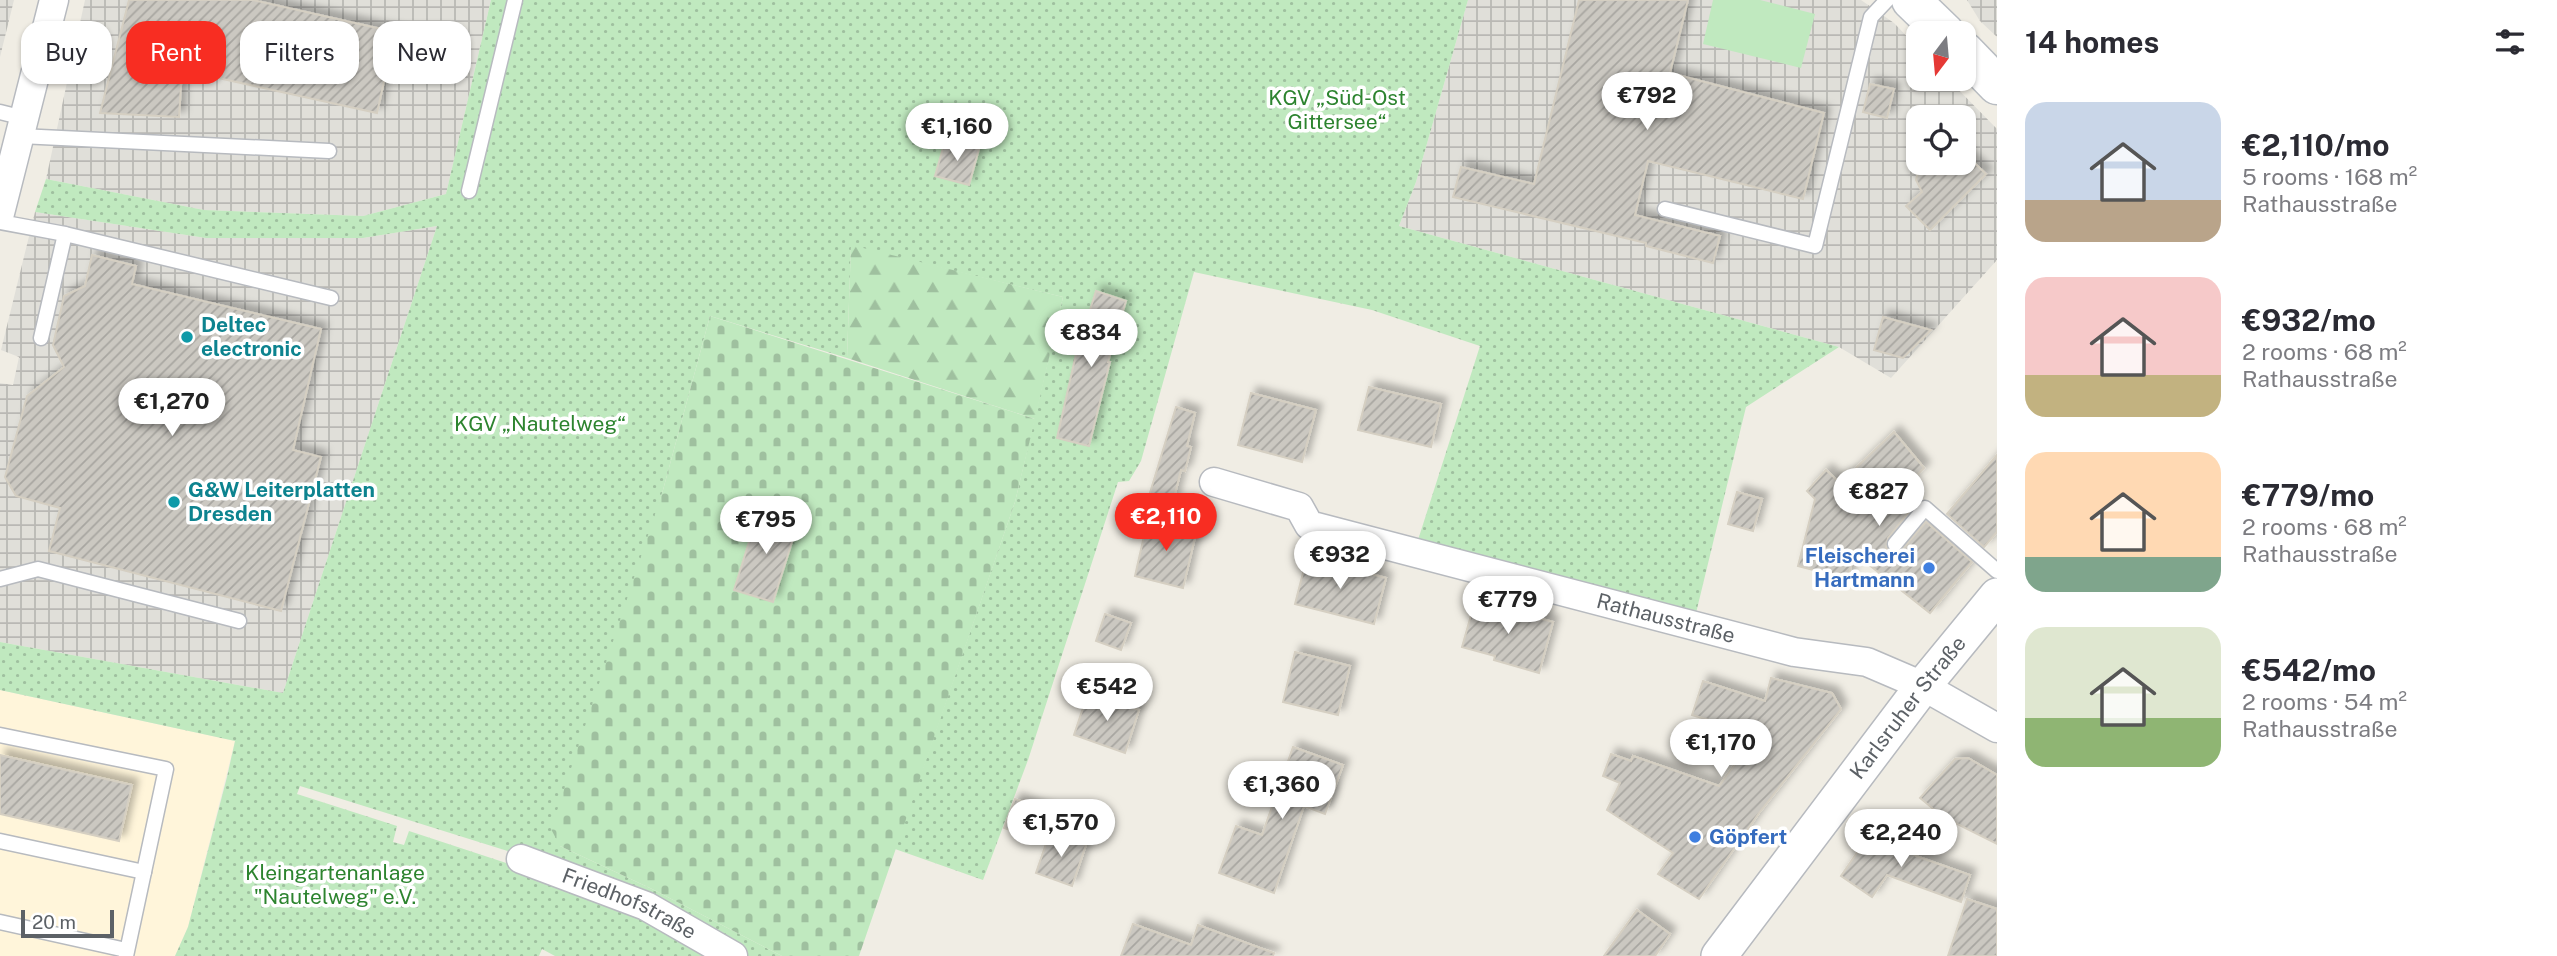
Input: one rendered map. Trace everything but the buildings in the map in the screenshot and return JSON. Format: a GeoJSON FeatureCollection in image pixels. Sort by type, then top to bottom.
{"type":"FeatureCollection","features":[{"type":"Feature","properties":{"kind":"main road"},"geometry":{"type":"LineString","coordinates":[[1911,0],[1933,21]]}},
{"type":"Feature","properties":{"kind":"main road"},"geometry":{"type":"LineString","coordinates":[[1976,63],[1997,85]]}},
{"type":"Feature","properties":{"kind":"street"},"geometry":{"type":"LineString","coordinates":[[0,213],[15,122],[54,0]]}},
{"type":"Feature","properties":{"kind":"street","name":"Rathausstraße"},"geometry":{"type":"LineString","coordinates":[[1214,482],[1299,507],[1309,525],[1794,652],[1867,662],[1923,686],[1997,728]]}},
{"type":"Feature","properties":{"kind":"street","name":"Karlsruher Straße"},"geometry":{"type":"LineString","coordinates":[[1719,956],[1923,686],[1997,596]]}},
{"type":"Feature","properties":{"kind":"street","name":"Friedhofstraße"},"geometry":{"type":"LineString","coordinates":[[521,859],[649,897],[733,956]]}},
{"type":"Feature","properties":{"kind":"lane"},"geometry":{"type":"LineString","coordinates":[[469,191],[515,0]]}},
{"type":"Feature","properties":{"kind":"lane"},"geometry":{"type":"LineString","coordinates":[[1664,209],[1815,246],[1871,17],[1887,0]]}},
{"type":"Feature","properties":{"kind":"lane"},"geometry":{"type":"LineString","coordinates":[[15,122],[330,151]]}},
{"type":"Feature","properties":{"kind":"lane"},"geometry":{"type":"LineString","coordinates":[[0,222],[65,234],[331,298]]}},
{"type":"Feature","properties":{"kind":"lane"},"geometry":{"type":"LineString","coordinates":[[41,338],[65,234]]}},
{"type":"Feature","properties":{"kind":"lane"},"geometry":{"type":"LineString","coordinates":[[1895,544],[1925,508],[1997,571]]}},
{"type":"Feature","properties":{"kind":"lane"},"geometry":{"type":"LineString","coordinates":[[0,579],[38,569],[239,621]]}},
{"type":"Feature","properties":{"kind":"lane"},"geometry":{"type":"LineString","coordinates":[[0,735],[166,769],[126,953],[0,922]]}},
{"type":"Feature","properties":{"kind":"lane"},"geometry":{"type":"LineString","coordinates":[[0,841],[144,872]]}},
{"type":"Feature","properties":{"kind":"shaded area"},"geometry":{"type":"Polygon","coordinates":[[[0,0],[14,0],[0,57],[0,0]]]}},
{"type":"Feature","properties":{"kind":"shaded area"},"geometry":{"type":"Polygon","coordinates":[[[85,0],[491,0],[446,194],[363,216],[204,210],[46,179],[67,84],[112,84],[112,21],[80,21],[85,0]]]}},
{"type":"Feature","properties":{"kind":"shaded area"},"geometry":{"type":"Polygon","coordinates":[[[1468,0],[1861,0],[1894,23],[1906,36],[1906,91],[1960,91],[1973,105],[1906,105],[1906,175],[1976,175],[1976,108],[1997,129],[1997,260],[1891,378],[1839,347],[1399,226],[1416,182],[1468,0]]]}},
{"type":"Feature","properties":{"kind":"shaded area"},"geometry":{"type":"Polygon","coordinates":[[[1967,0],[1997,0],[1997,37],[1980,21],[1967,0]]]}},
{"type":"Feature","properties":{"kind":"shaded area"},"geometry":{"type":"Polygon","coordinates":[[[35,212],[206,238],[363,238],[437,226],[283,693],[0,642],[0,383],[13,385],[19,357],[1,350],[35,212]]]}},
{"type":"Feature","properties":{"kind":"shaded area"},"geometry":{"type":"Polygon","coordinates":[[[0,690],[235,741],[188,927],[175,956],[0,956],[0,690]]]}},
{"type":"Feature","properties":{"kind":"green space"},"geometry":{"type":"Polygon","coordinates":[[[491,0],[1468,0],[1416,182],[1399,226],[1839,347],[1746,407],[1696,613],[1418,540],[1480,346],[1372,310],[1194,272],[1141,461],[1129,481],[1118,482],[1028,760],[983,880],[895,849],[1015,502],[1063,297],[851,246],[847,358],[710,316],[663,490],[560,846],[652,889],[782,956],[555,956],[542,949],[539,956],[175,956],[188,927],[235,741],[0,690],[0,642],[283,693],[437,226],[363,238],[206,238],[35,212],[46,179],[204,210],[363,216],[446,194],[491,0]],[[300,786],[297,794],[397,826],[393,842],[404,845],[409,831],[518,867],[514,853],[300,786]]]}},
{"type":"Feature","properties":{"kind":"green space"},"geometry":{"type":"Polygon","coordinates":[[[1713,0],[1760,0],[1815,14],[1801,68],[1703,44],[1713,0]]]}},
{"type":"Feature","properties":{"kind":"green space"},"geometry":{"type":"Polygon","coordinates":[[[851,245],[1063,297],[1035,419],[847,358],[851,245]]]}},
{"type":"Feature","properties":{"kind":"green space"},"geometry":{"type":"Polygon","coordinates":[[[710,316],[1035,419],[1015,502],[859,956],[782,956],[652,889],[560,846],[551,829],[663,490],[710,316]]]}},
{"type":"Feature","properties":{"kind":"place","name":"Deltec electronic"},"geometry":{"type":"Point","coordinates":[187,337]}},
{"type":"Feature","properties":{"kind":"place","name":"G&W Leiterplatten Dresden"},"geometry":{"type":"Point","coordinates":[174,502]}},
{"type":"Feature","properties":{"kind":"place","name":"Fleischerei Hartmann"},"geometry":{"type":"Point","coordinates":[1929,568]}},
{"type":"Feature","properties":{"kind":"place","name":"Göpfert"},"geometry":{"type":"Point","coordinates":[1695,837]}},
{"type":"Feature","properties":{"kind":"park label","name":"KGV „Süd-Ost Gittersee“"},"geometry":{"type":"Point","coordinates":[1337,110]}},
{"type":"Feature","properties":{"kind":"park label","name":"KGV „Nautelweg“"},"geometry":{"type":"Point","coordinates":[540,424]}},
{"type":"Feature","properties":{"kind":"park label","name":"Kleingartenanlage \"Nautelweg\" e.V."},"geometry":{"type":"Point","coordinates":[335,885]}}]}
